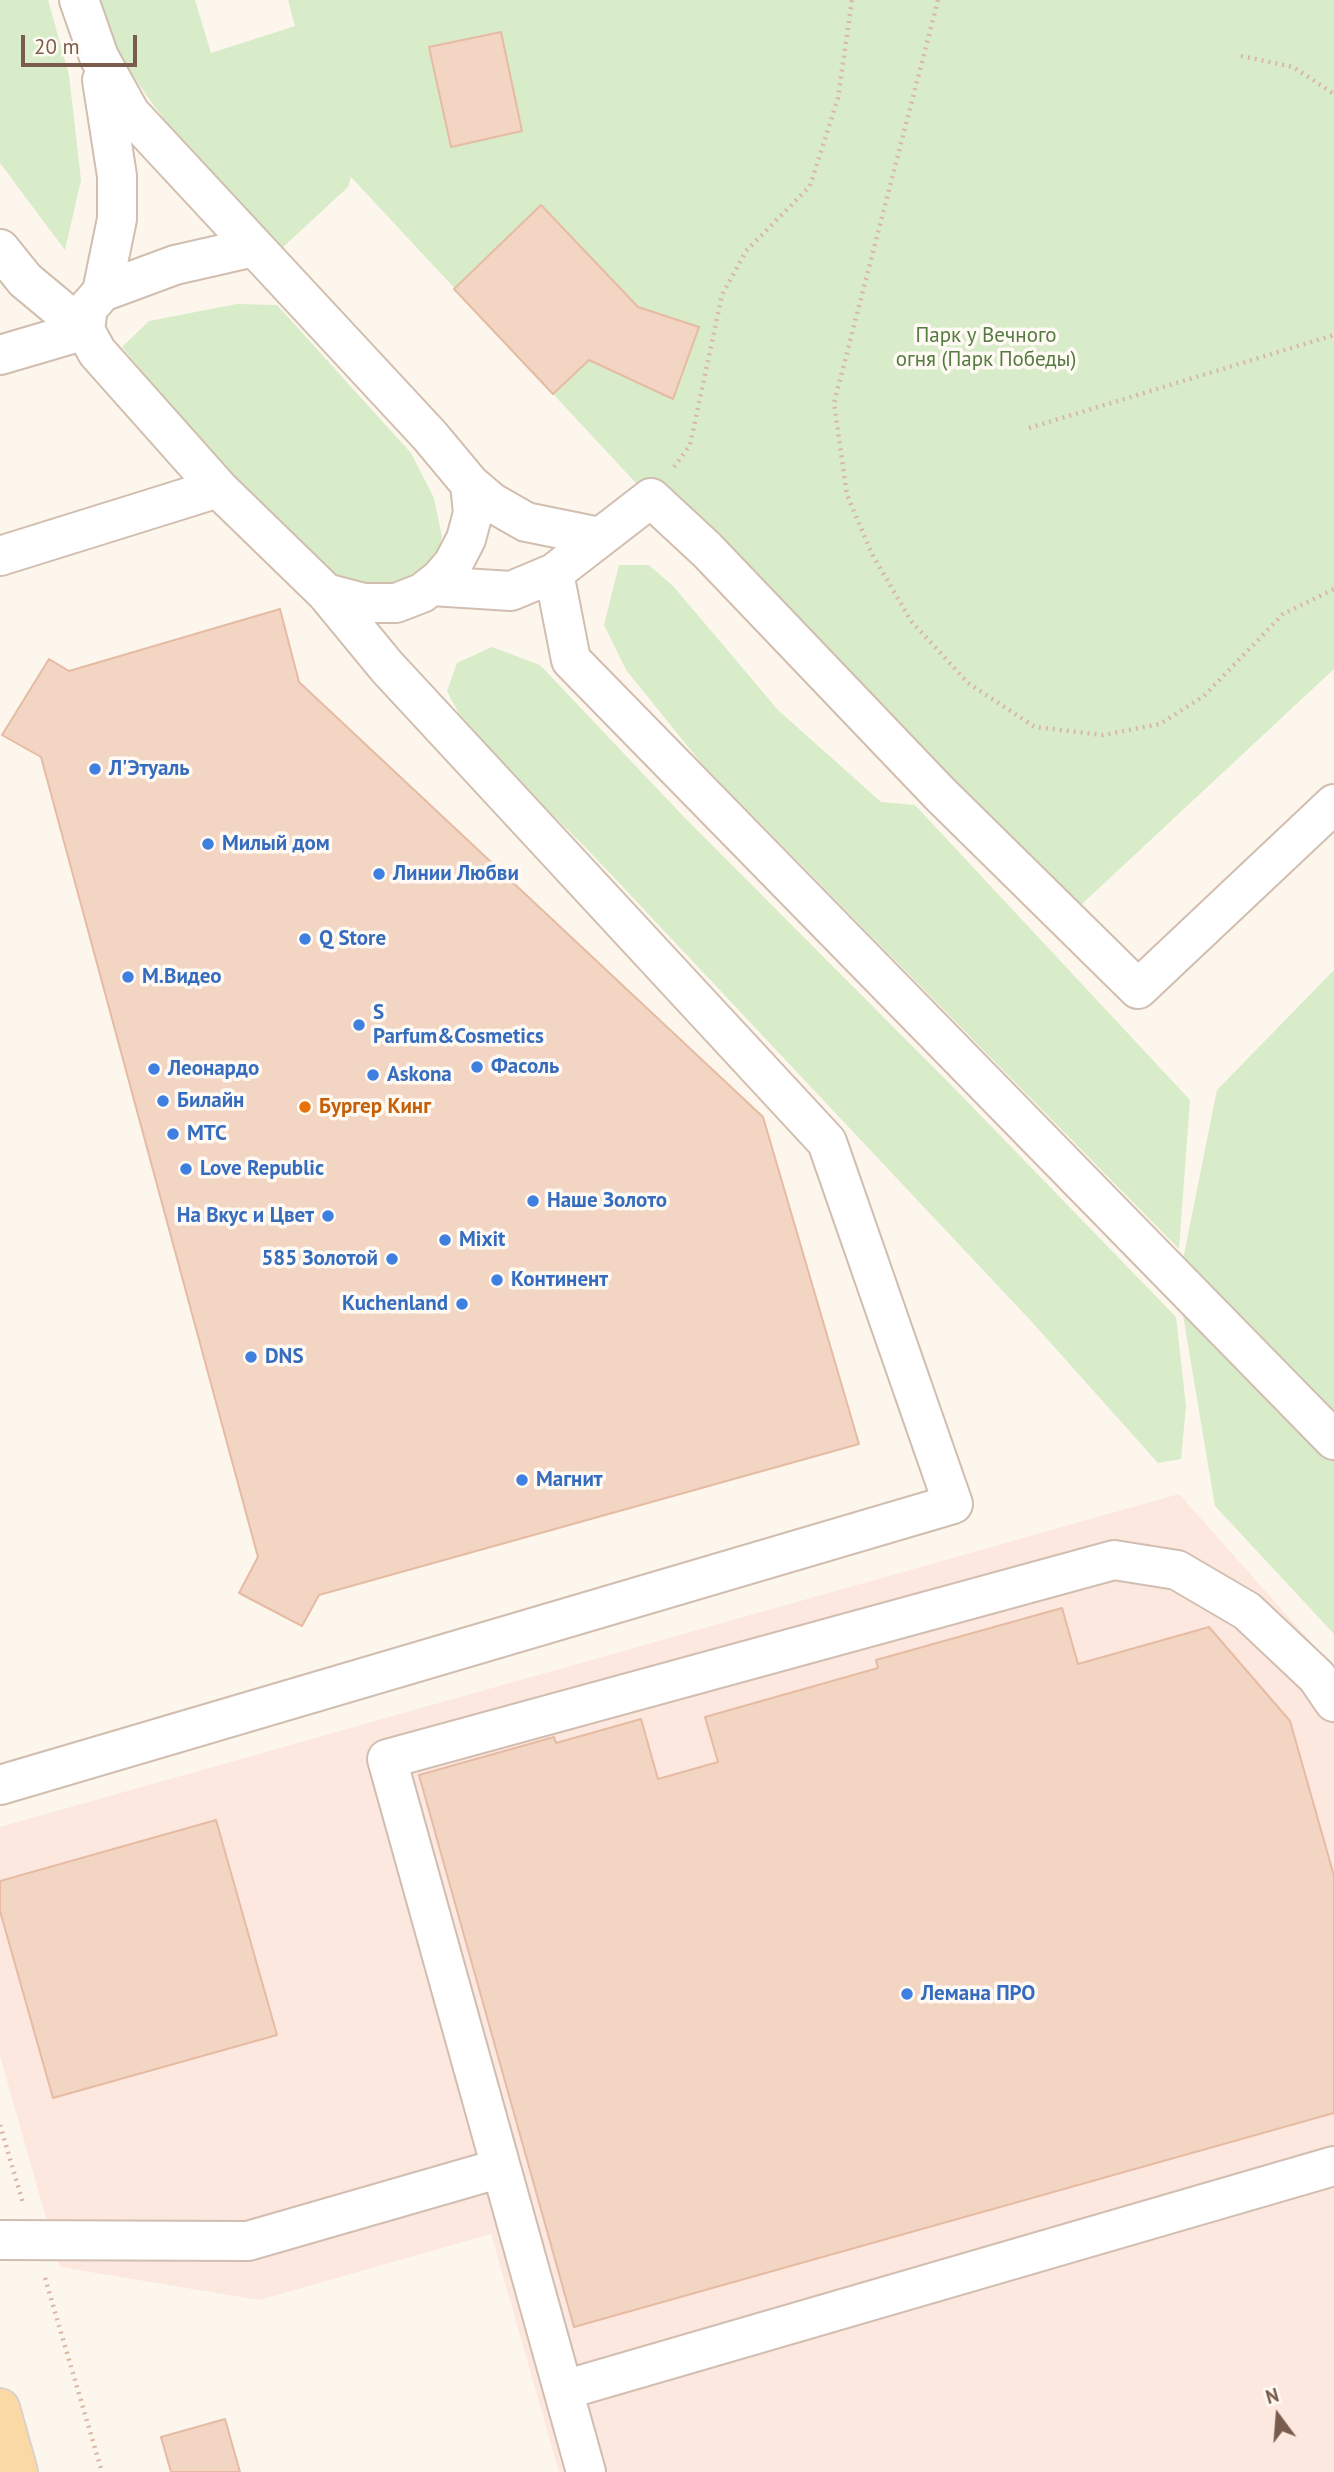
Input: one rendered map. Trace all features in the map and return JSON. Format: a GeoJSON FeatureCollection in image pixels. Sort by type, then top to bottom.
{"type":"FeatureCollection","features":[{"type":"Feature","properties":{"kind":"main road"},"geometry":{"type":"LineString","coordinates":[[0,2408],[19,2472]]}},
{"type":"Feature","properties":{"kind":"lane"},"geometry":{"type":"LineString","coordinates":[[79,0],[99,57],[130,113],[430,436],[470,484],[491,502],[526,522],[600,537]]}},
{"type":"Feature","properties":{"kind":"lane"},"geometry":{"type":"LineString","coordinates":[[99,57],[117,176],[117,219],[102,292]]}},
{"type":"Feature","properties":{"kind":"lane"},"geometry":{"type":"LineString","coordinates":[[85,330],[88,308],[102,292],[175,265],[254,247]]}},
{"type":"Feature","properties":{"kind":"lane"},"geometry":{"type":"LineString","coordinates":[[0,249],[25,279],[85,330],[97,352],[218,488],[326,593],[387,667],[827,1142],[953,1504],[0,1785]]}},
{"type":"Feature","properties":{"kind":"lane"},"geometry":{"type":"LineString","coordinates":[[0,355],[85,330]]}},
{"type":"Feature","properties":{"kind":"lane"},"geometry":{"type":"LineString","coordinates":[[326,593],[363,603],[396,603],[432,586],[453,564],[466,539],[473,513],[470,484]]}},
{"type":"Feature","properties":{"kind":"lane"},"geometry":{"type":"LineString","coordinates":[[0,556],[218,488]]}},
{"type":"Feature","properties":{"kind":"lane"},"geometry":{"type":"LineString","coordinates":[[432,586],[511,592],[554,573],[651,498],[707,550],[940,794],[1138,989],[1334,804]]}},
{"type":"Feature","properties":{"kind":"lane"},"geometry":{"type":"LineString","coordinates":[[554,573],[571,660],[1334,1440]]}},
{"type":"Feature","properties":{"kind":"lane"},"geometry":{"type":"LineString","coordinates":[[586,2472],[387,1759],[1114,1560],[1177,1570],[1247,1611],[1317,1677],[1334,1702]]}},
{"type":"Feature","properties":{"kind":"lane"},"geometry":{"type":"LineString","coordinates":[[564,2390],[1334,2166]]}},
{"type":"Feature","properties":{"kind":"lane"},"geometry":{"type":"LineString","coordinates":[[17,2240],[248,2241],[501,2168]]}},
{"type":"Feature","properties":{"kind":"path"},"geometry":{"type":"LineString","coordinates":[[651,498],[690,445],[722,295],[746,251],[810,186],[838,98],[852,0]]}},
{"type":"Feature","properties":{"kind":"path"},"geometry":{"type":"LineString","coordinates":[[938,0],[834,403],[847,495],[872,554],[911,621],[968,683],[1035,727],[1103,735],[1160,724],[1204,696],[1283,614],[1334,589]]}},
{"type":"Feature","properties":{"kind":"path"},"geometry":{"type":"LineString","coordinates":[[1241,56],[1293,67],[1334,94]]}},
{"type":"Feature","properties":{"kind":"path"},"geometry":{"type":"LineString","coordinates":[[1029,428],[1334,335]]}},
{"type":"Feature","properties":{"kind":"path"},"geometry":{"type":"LineString","coordinates":[[0,2125],[17,2240],[102,2472]]}},
{"type":"Feature","properties":{"kind":"shaded area"},"geometry":{"type":"Polygon","coordinates":[[[1179,1494],[1334,1668],[1334,2472],[559,2472],[491,2234],[259,2300],[60,2267],[0,2056],[0,1827],[1179,1494]]]}},
{"type":"Feature","properties":{"kind":"green space"},"geometry":{"type":"Polygon","coordinates":[[[0,0],[48,0],[69,75],[81,180],[65,250],[0,163],[0,0]]]}},
{"type":"Feature","properties":{"kind":"green space","name":"Парк у Вечного огня (Парк Победы)"},"geometry":{"type":"Polygon","coordinates":[[[96,0],[195,0],[211,53],[295,26],[288,0],[1334,0],[1334,669],[1053,931],[351,177],[348,187],[281,249],[198,164],[149,99],[107,37],[96,0]]]}},
{"type":"Feature","properties":{"kind":"green space"},"geometry":{"type":"Polygon","coordinates":[[[237,304],[277,305],[411,453],[434,498],[442,537],[434,563],[408,581],[353,592],[210,455],[122,347],[149,321],[237,304]]]}},
{"type":"Feature","properties":{"kind":"green space"},"geometry":{"type":"Polygon","coordinates":[[[619,565],[649,565],[674,587],[778,710],[881,802],[915,805],[1190,1100],[1179,1249],[702,764],[626,670],[604,625],[619,565]]]}},
{"type":"Feature","properties":{"kind":"green space"},"geometry":{"type":"Polygon","coordinates":[[[492,647],[540,665],[684,817],[954,1088],[1176,1317],[1186,1406],[1181,1459],[1158,1463],[1031,1321],[588,850],[467,729],[447,691],[457,663],[492,647]]]}},
{"type":"Feature","properties":{"kind":"green space"},"geometry":{"type":"Polygon","coordinates":[[[1334,970],[1334,1634],[1215,1506],[1178,1285],[1217,1090],[1334,970]]]}},
{"type":"Feature","properties":{"kind":"building"},"geometry":{"type":"Polygon","coordinates":[[[501,32],[522,131],[451,147],[429,47],[501,32]]]}},
{"type":"Feature","properties":{"kind":"building"},"geometry":{"type":"Polygon","coordinates":[[[541,205],[638,307],[699,327],[673,399],[589,360],[553,394],[454,289],[541,205]]]}},
{"type":"Feature","properties":{"kind":"building","name":"Континент"},"geometry":{"type":"Polygon","coordinates":[[[280,609],[299,682],[763,1117],[859,1444],[319,1595],[302,1626],[239,1593],[258,1557],[41,757],[2,735],[49,659],[69,671],[280,609]]]}},
{"type":"Feature","properties":{"kind":"building","name":"Лемана ПРО"},"geometry":{"type":"Polygon","coordinates":[[[1062,1608],[1078,1664],[1209,1627],[1290,1721],[1334,1876],[1334,2113],[574,2327],[419,1775],[554,1737],[556,1743],[641,1719],[658,1779],[718,1762],[705,1717],[878,1668],[876,1660],[1062,1608]]]}},
{"type":"Feature","properties":{"kind":"building"},"geometry":{"type":"Polygon","coordinates":[[[216,1820],[277,2035],[53,2098],[0,1911],[0,1881],[216,1820]]]}},
{"type":"Feature","properties":{"kind":"building"},"geometry":{"type":"Polygon","coordinates":[[[225,2419],[240,2472],[171,2472],[161,2437],[225,2419]]]}},
{"type":"Feature","properties":{"kind":"place","name":"Л'Этуаль"},"geometry":{"type":"Point","coordinates":[95,769]}},
{"type":"Feature","properties":{"kind":"place","name":"Милый дом"},"geometry":{"type":"Point","coordinates":[208,844]}},
{"type":"Feature","properties":{"kind":"place","name":"Линии Любви"},"geometry":{"type":"Point","coordinates":[379,874]}},
{"type":"Feature","properties":{"kind":"place","name":"Q Store"},"geometry":{"type":"Point","coordinates":[305,939]}},
{"type":"Feature","properties":{"kind":"place","name":"М.Видео"},"geometry":{"type":"Point","coordinates":[128,977]}},
{"type":"Feature","properties":{"kind":"place","name":"S Parfum&Cosmetics"},"geometry":{"type":"Point","coordinates":[359,1025]}},
{"type":"Feature","properties":{"kind":"place","name":"Фасоль"},"geometry":{"type":"Point","coordinates":[477,1067]}},
{"type":"Feature","properties":{"kind":"place","name":"Леонардо"},"geometry":{"type":"Point","coordinates":[154,1069]}},
{"type":"Feature","properties":{"kind":"place","name":"Askona"},"geometry":{"type":"Point","coordinates":[373,1075]}},
{"type":"Feature","properties":{"kind":"place","name":"Билайн"},"geometry":{"type":"Point","coordinates":[163,1101]}},
{"type":"Feature","properties":{"kind":"place","name":"Бургер Кинг"},"geometry":{"type":"Point","coordinates":[305,1107]}},
{"type":"Feature","properties":{"kind":"place","name":"МТС"},"geometry":{"type":"Point","coordinates":[173,1134]}},
{"type":"Feature","properties":{"kind":"place","name":"Love Republic"},"geometry":{"type":"Point","coordinates":[186,1169]}},
{"type":"Feature","properties":{"kind":"place","name":"Наше Золото"},"geometry":{"type":"Point","coordinates":[533,1201]}},
{"type":"Feature","properties":{"kind":"place","name":"На Вкус и Цвет"},"geometry":{"type":"Point","coordinates":[328,1216]}},
{"type":"Feature","properties":{"kind":"place","name":"Mixit"},"geometry":{"type":"Point","coordinates":[445,1240]}},
{"type":"Feature","properties":{"kind":"place","name":"585 Золотой"},"geometry":{"type":"Point","coordinates":[392,1259]}},
{"type":"Feature","properties":{"kind":"place","name":"Континент"},"geometry":{"type":"Point","coordinates":[497,1280]}},
{"type":"Feature","properties":{"kind":"place","name":"Kuchenland"},"geometry":{"type":"Point","coordinates":[462,1304]}},
{"type":"Feature","properties":{"kind":"place","name":"DNS"},"geometry":{"type":"Point","coordinates":[251,1357]}},
{"type":"Feature","properties":{"kind":"place","name":"Магнит"},"geometry":{"type":"Point","coordinates":[522,1480]}},
{"type":"Feature","properties":{"kind":"place","name":"Лемана ПРО"},"geometry":{"type":"Point","coordinates":[907,1994]}}]}
